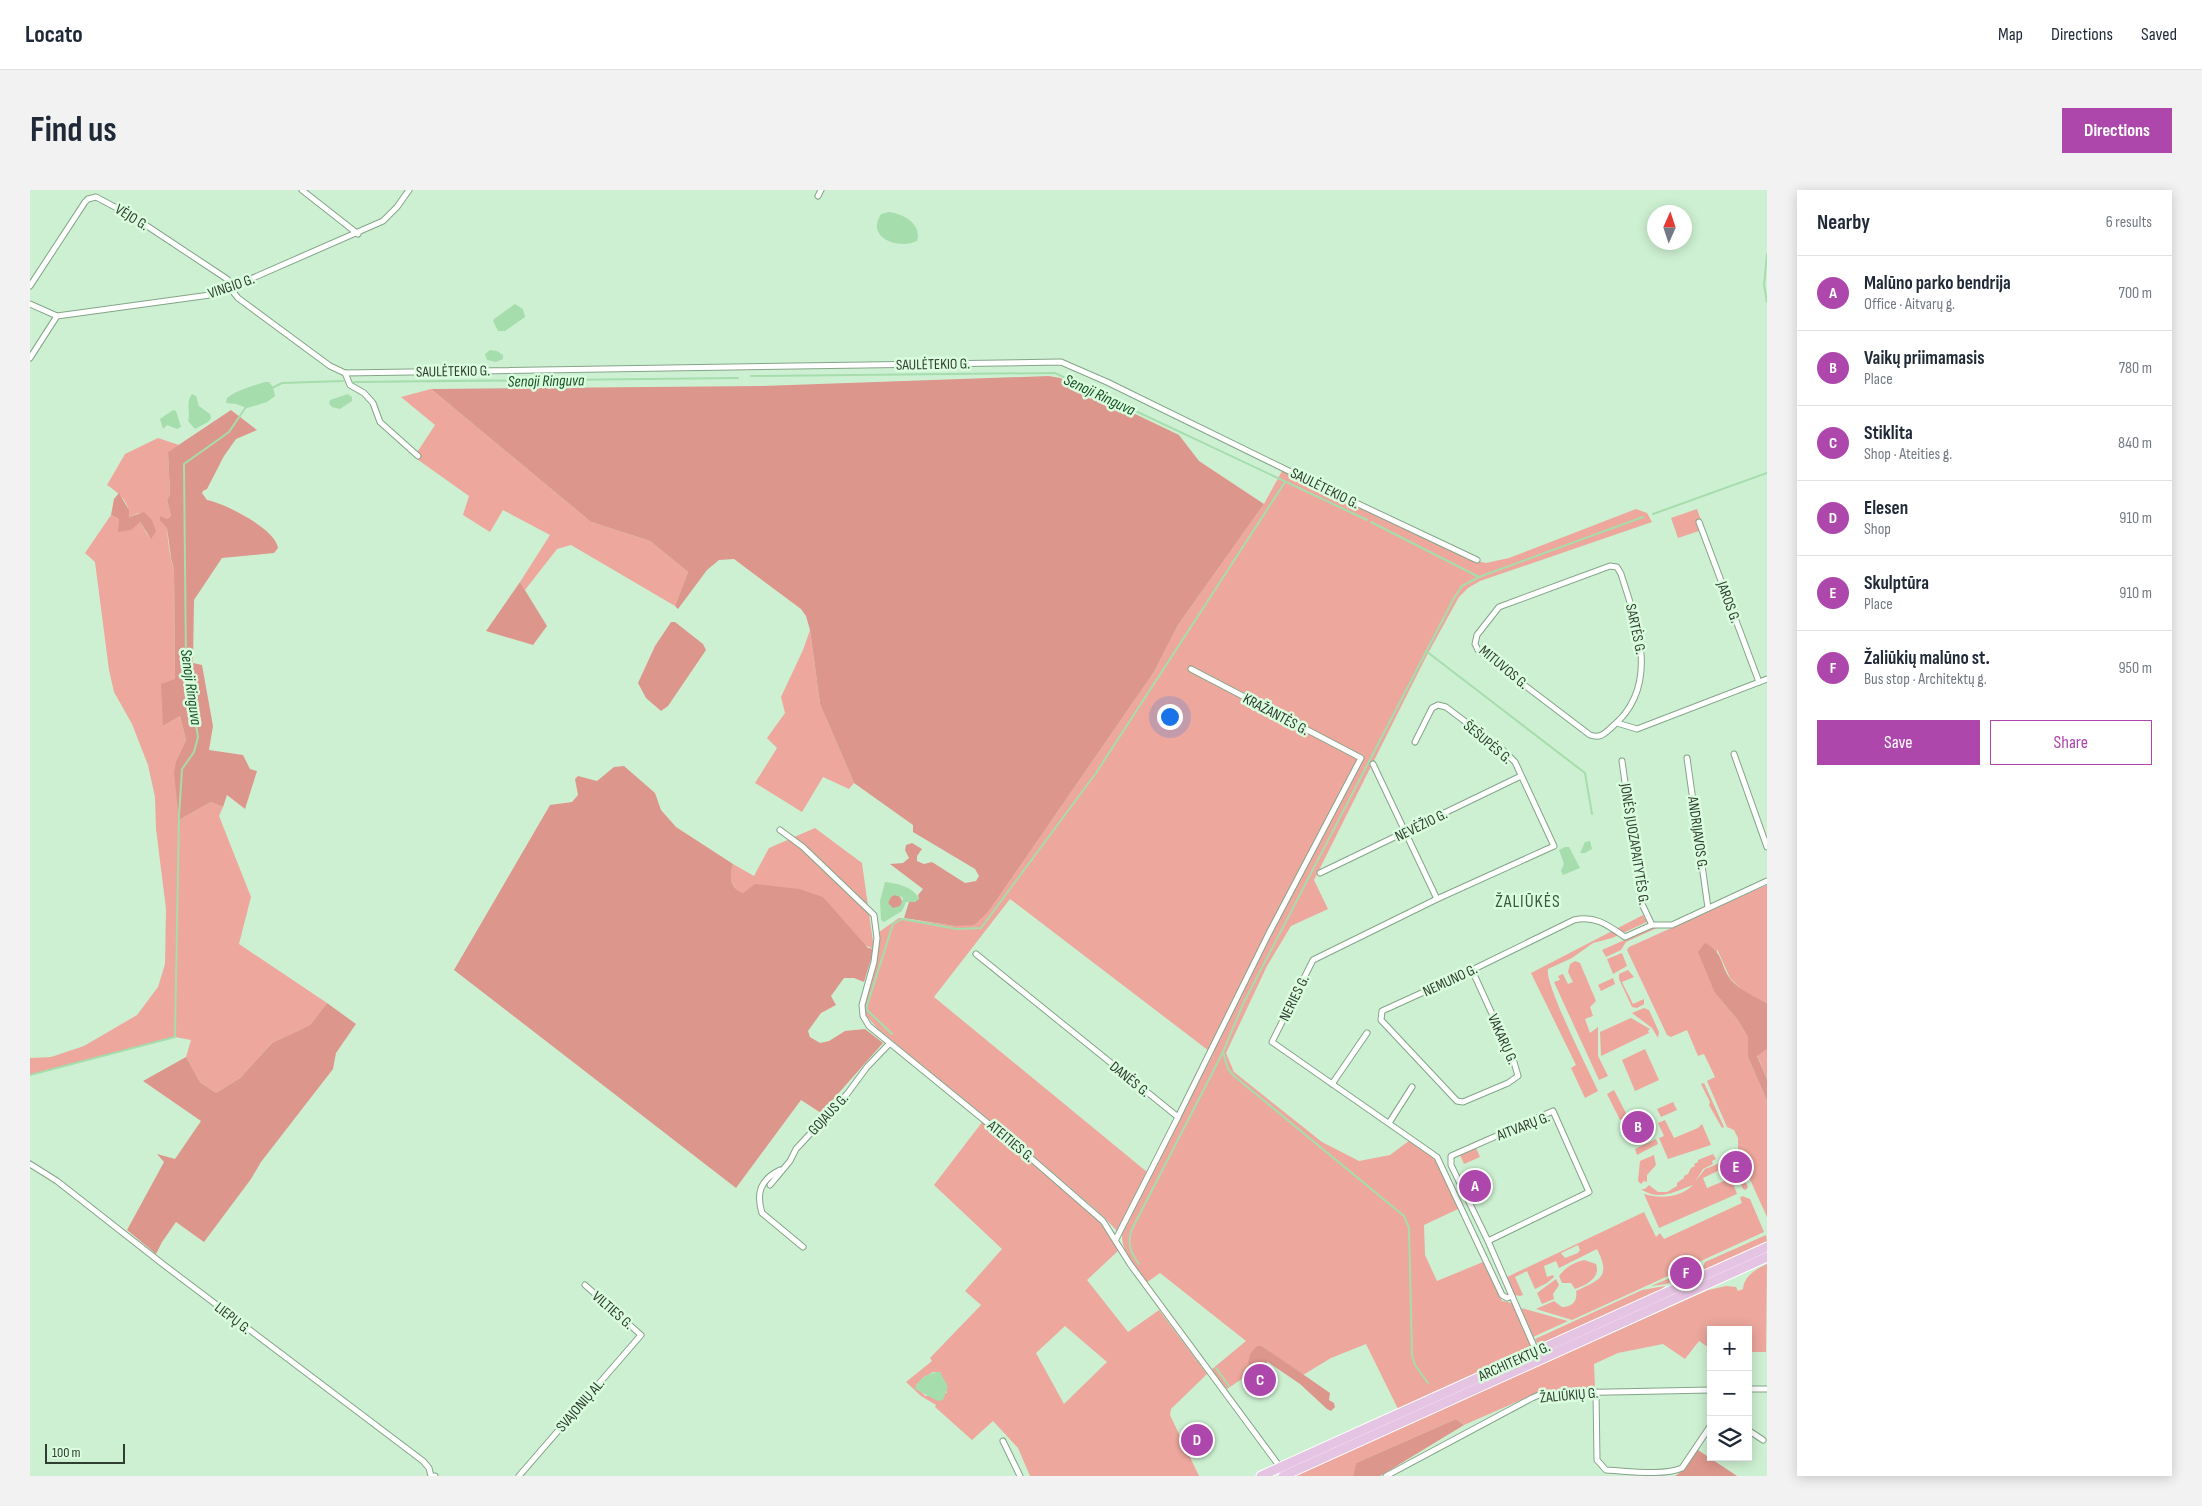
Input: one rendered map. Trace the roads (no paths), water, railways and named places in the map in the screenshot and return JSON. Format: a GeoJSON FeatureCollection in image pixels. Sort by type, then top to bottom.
{"type":"FeatureCollection","features":[{"type":"Feature","properties":{"kind":"main road","name":"ARCHITEKTŲ G."},"geometry":{"type":"LineString","coordinates":[[1464,1389],[1536,1352],[1608,1324],[1767,1247]]}},
{"type":"Feature","properties":{"kind":"main road","name":"ARCHITEKTŲ G."},"geometry":{"type":"LineString","coordinates":[[1260,1476],[1282,1473],[1608,1324],[1767,1257]]}},
{"type":"Feature","properties":{"kind":"street"},"geometry":{"type":"LineString","coordinates":[[302,190],[358,234]]}},
{"type":"Feature","properties":{"kind":"street","name":"VINGIO G."},"geometry":{"type":"LineString","coordinates":[[57,316],[210,295],[233,288],[384,221],[409,190]]}},
{"type":"Feature","properties":{"kind":"street"},"geometry":{"type":"LineString","coordinates":[[818,196],[821,190]]}},
{"type":"Feature","properties":{"kind":"street","name":"VĖJO G."},"geometry":{"type":"LineString","coordinates":[[30,286],[85,202],[96,197],[160,235],[227,279],[233,288]]}},
{"type":"Feature","properties":{"kind":"street"},"geometry":{"type":"LineString","coordinates":[[233,288],[238,298],[323,360],[345,373],[350,384],[364,393],[373,402],[380,422],[418,456]]}},
{"type":"Feature","properties":{"kind":"street"},"geometry":{"type":"LineString","coordinates":[[30,304],[57,316],[30,358]]}},
{"type":"Feature","properties":{"kind":"street","name":"SAULĖTEKIO G."},"geometry":{"type":"LineString","coordinates":[[345,373],[1061,362],[1107,382],[1340,496],[1477,560]]}},
{"type":"Feature","properties":{"kind":"street","name":"JAROS G."},"geometry":{"type":"LineString","coordinates":[[1699,522],[1759,682]]}},
{"type":"Feature","properties":{"kind":"street","name":"MITUVOS G."},"geometry":{"type":"LineString","coordinates":[[1596,738],[1478,650],[1476,644],[1477,635],[1499,607],[1610,566],[1616,567]]}},
{"type":"Feature","properties":{"kind":"street","name":"SARTĖS G."},"geometry":{"type":"LineString","coordinates":[[1596,738],[1617,723],[1636,691],[1642,664],[1642,649],[1638,626],[1621,574],[1616,567]]}},
{"type":"Feature","properties":{"kind":"street","name":"KRAŽANTĖS G."},"geometry":{"type":"LineString","coordinates":[[1178,1117],[1269,933],[1361,758],[1191,670]]}},
{"type":"Feature","properties":{"kind":"street"},"geometry":{"type":"LineString","coordinates":[[1617,723],[1637,729],[1767,679]]}},
{"type":"Feature","properties":{"kind":"street","name":"ŠEŠUPĖS G."},"geometry":{"type":"LineString","coordinates":[[1415,742],[1432,708],[1438,705],[1446,707],[1504,751],[1515,762],[1554,846],[1516,864]]}},
{"type":"Feature","properties":{"kind":"street"},"geometry":{"type":"LineString","coordinates":[[1734,754],[1767,847]]}},
{"type":"Feature","properties":{"kind":"street","name":"ANDRIJAVOS G."},"geometry":{"type":"LineString","coordinates":[[1687,758],[1708,908]]}},
{"type":"Feature","properties":{"kind":"street","name":"JONĖS JUOZAPAITYTĖS G."},"geometry":{"type":"LineString","coordinates":[[1622,761],[1642,904],[1652,925]]}},
{"type":"Feature","properties":{"kind":"street"},"geometry":{"type":"LineString","coordinates":[[1373,764],[1437,899]]}},
{"type":"Feature","properties":{"kind":"street","name":"NEVĖŽIO G."},"geometry":{"type":"LineString","coordinates":[[1320,873],[1521,776]]}},
{"type":"Feature","properties":{"kind":"street","name":"ATEITIES G."},"geometry":{"type":"LineString","coordinates":[[780,830],[803,847],[874,916],[878,938],[874,962],[863,995],[861,1010],[869,1026],[1033,1160],[1103,1221],[1130,1264],[1282,1473]]}},
{"type":"Feature","properties":{"kind":"street","name":"NERIES G."},"geometry":{"type":"LineString","coordinates":[[1512,1296],[1507,1298],[1502,1295],[1437,1157],[1272,1042],[1313,960],[1437,899],[1516,864]]}},
{"type":"Feature","properties":{"kind":"street"},"geometry":{"type":"LineString","coordinates":[[1652,925],[1672,925],[1767,882]]}},
{"type":"Feature","properties":{"kind":"street","name":"NEMUNO G."},"geometry":{"type":"LineString","coordinates":[[1458,1102],[1381,1020],[1382,1011],[1574,920],[1582,918],[1599,920],[1626,937],[1652,925]]}},
{"type":"Feature","properties":{"kind":"street","name":"DANĖS G."},"geometry":{"type":"LineString","coordinates":[[976,954],[1178,1117]]}},
{"type":"Feature","properties":{"kind":"street","name":"VAKARŲ G."},"geometry":{"type":"LineString","coordinates":[[1458,1102],[1463,1102],[1508,1083],[1518,1076],[1514,1062],[1472,970]]}},
{"type":"Feature","properties":{"kind":"street"},"geometry":{"type":"LineString","coordinates":[[1332,1084],[1367,1033]]}},
{"type":"Feature","properties":{"kind":"street","name":"GOJAUS G."},"geometry":{"type":"LineString","coordinates":[[770,1186],[796,1149],[847,1094],[867,1067],[889,1044]]}},
{"type":"Feature","properties":{"kind":"street"},"geometry":{"type":"LineString","coordinates":[[1389,1123],[1412,1087]]}},
{"type":"Feature","properties":{"kind":"street","name":"AITVARŲ G."},"geometry":{"type":"LineString","coordinates":[[1488,1241],[1589,1192],[1553,1111],[1450,1156],[1451,1165],[1488,1241],[1536,1352]]}},
{"type":"Feature","properties":{"kind":"street"},"geometry":{"type":"LineString","coordinates":[[1116,1239],[1178,1117]]}},
{"type":"Feature","properties":{"kind":"street","name":"LIEPŲ G."},"geometry":{"type":"LineString","coordinates":[[30,1164],[57,1181],[423,1461],[433,1476]]}},
{"type":"Feature","properties":{"kind":"street"},"geometry":{"type":"LineString","coordinates":[[783,1169],[766,1180],[758,1191],[762,1214],[803,1247]]}},
{"type":"Feature","properties":{"kind":"street","name":"VILTIES G."},"geometry":{"type":"LineString","coordinates":[[585,1285],[641,1334]]}},
{"type":"Feature","properties":{"kind":"street","name":"SVAJONIŲ AL."},"geometry":{"type":"LineString","coordinates":[[519,1476],[641,1334]]}},
{"type":"Feature","properties":{"kind":"street"},"geometry":{"type":"LineString","coordinates":[[1752,1389],[1767,1389]]}},
{"type":"Feature","properties":{"kind":"street","name":"ŽALIŪKIŲ G."},"geometry":{"type":"LineString","coordinates":[[1386,1476],[1462,1434],[1540,1395],[1707,1390]]}},
{"type":"Feature","properties":{"kind":"street"},"geometry":{"type":"LineString","coordinates":[[1596,1392],[1597,1460],[1606,1470],[1665,1474],[1675,1472],[1682,1468],[1707,1431]]}},
{"type":"Feature","properties":{"kind":"street"},"geometry":{"type":"LineString","coordinates":[[1752,1432],[1764,1440]]}},
{"type":"Feature","properties":{"kind":"street"},"geometry":{"type":"LineString","coordinates":[[1003,1441],[1020,1476]]}},
{"type":"Feature","properties":{"kind":"waterway"},"geometry":{"type":"LineString","coordinates":[[1767,254],[1764,285],[1767,302]]}},
{"type":"Feature","properties":{"kind":"waterway","name":"Senoji Ringuva"},"geometry":{"type":"LineString","coordinates":[[751,376],[1055,373],[1367,520]]}},
{"type":"Feature","properties":{"kind":"waterway","name":"Senoji Ringuva"},"geometry":{"type":"LineString","coordinates":[[354,382],[738,378]]}},
{"type":"Feature","properties":{"kind":"waterway","name":"Senoji Ringuva"},"geometry":{"type":"LineString","coordinates":[[272,388],[282,383],[343,381]]}},
{"type":"Feature","properties":{"kind":"waterway","name":"Senoji Ringuva"},"geometry":{"type":"LineString","coordinates":[[30,1075],[175,1037],[179,816],[182,769],[194,752],[198,737],[186,665],[184,464],[229,432],[246,407]]}},
{"type":"Feature","properties":{"kind":"waterway"},"geometry":{"type":"LineString","coordinates":[[1653,514],[1767,473]]}},
{"type":"Feature","properties":{"kind":"waterway"},"geometry":{"type":"LineString","coordinates":[[892,1034],[866,1009],[893,924],[902,919],[957,929],[981,928],[1096,773],[1285,482]]}},
{"type":"Feature","properties":{"kind":"waterway"},"geometry":{"type":"LineString","coordinates":[[1139,1264],[1130,1248],[1131,1231],[1223,1052],[1243,1004],[1454,598],[1462,586],[1479,577],[1643,517]]}},
{"type":"Feature","properties":{"kind":"waterway","name":"Senoji Ringuva"},"geometry":{"type":"LineString","coordinates":[[1371,522],[1479,577]]}},
{"type":"Feature","properties":{"kind":"waterway"},"geometry":{"type":"LineString","coordinates":[[1426,651],[1585,773],[1592,814]]}},
{"type":"Feature","properties":{"kind":"waterway"},"geometry":{"type":"LineString","coordinates":[[1223,1052],[1228,1069],[1234,1076],[1404,1216],[1409,1228],[1412,1355],[1415,1365],[1428,1383]]}},
{"type":"Feature","properties":{"kind":"waterway"},"geometry":{"type":"LineString","coordinates":[[1216,1368],[1229,1386]]}},
{"type":"Feature","properties":{"kind":"place","name":"Vaikų priimamasis"},"geometry":{"type":"Point","coordinates":[1638,1127]}},
{"type":"Feature","properties":{"kind":"place","name":"Skulptūra"},"geometry":{"type":"Point","coordinates":[1736,1167]}},
{"type":"Feature","properties":{"kind":"place","name":"Malūno parko bendrija"},"geometry":{"type":"Point","coordinates":[1475,1186]}},
{"type":"Feature","properties":{"kind":"place","name":"Žaliūkių malūno st."},"geometry":{"type":"Point","coordinates":[1686,1273]}},
{"type":"Feature","properties":{"kind":"place","name":"Stiklita"},"geometry":{"type":"Point","coordinates":[1260,1380]}},
{"type":"Feature","properties":{"kind":"place","name":"Elesen"},"geometry":{"type":"Point","coordinates":[1197,1440]}},
{"type":"Feature","properties":{"kind":"district","name":"ŽALIŪKĖS"},"geometry":{"type":"Point","coordinates":[1528,901]}}]}
